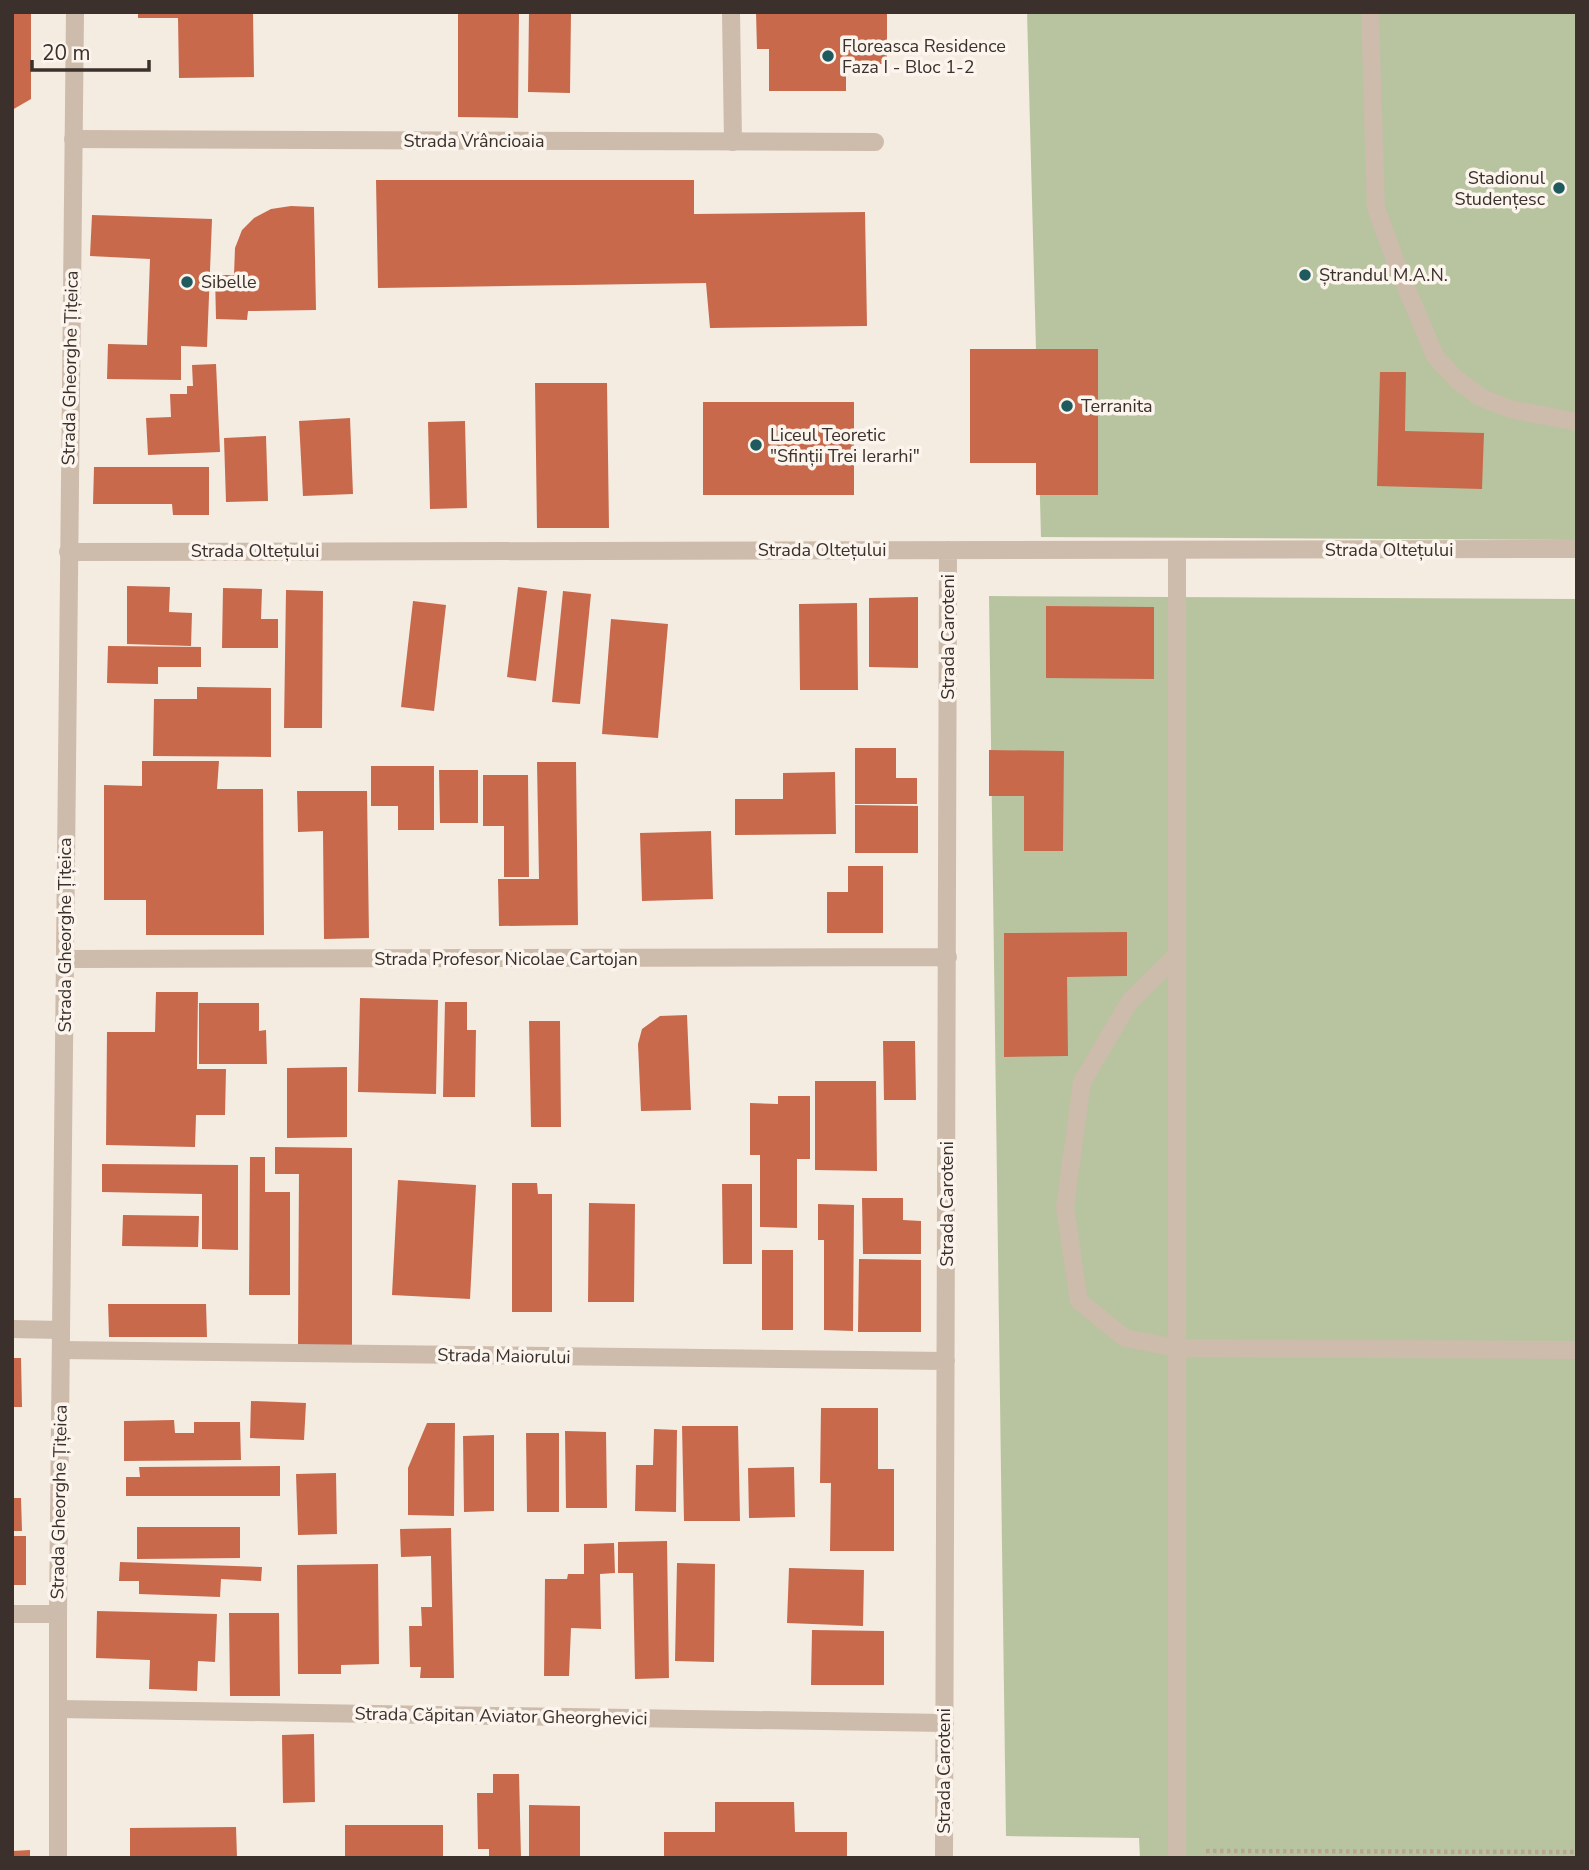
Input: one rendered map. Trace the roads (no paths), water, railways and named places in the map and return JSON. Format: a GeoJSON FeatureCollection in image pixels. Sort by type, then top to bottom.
{"type":"FeatureCollection","features":[{"type":"Feature","properties":{"kind":"street","name":"Strada Gheorghe Țițeica"},"geometry":{"type":"LineString","coordinates":[[58,1858],[58,1614],[75,12]]}},
{"type":"Feature","properties":{"kind":"street"},"geometry":{"type":"LineString","coordinates":[[731,12],[733,142]]}},
{"type":"Feature","properties":{"kind":"street"},"geometry":{"type":"LineString","coordinates":[[1370,12],[1376,208],[1435,356],[1456,379],[1480,397],[1510,409],[1577,422]]}},
{"type":"Feature","properties":{"kind":"street","name":"Strada Vrâncioaia"},"geometry":{"type":"LineString","coordinates":[[74,139],[875,142]]}},
{"type":"Feature","properties":{"kind":"street","name":"Strada Oltețului"},"geometry":{"type":"LineString","coordinates":[[68,552],[1577,549]]}},
{"type":"Feature","properties":{"kind":"street","name":"Strada Caroteni"},"geometry":{"type":"LineString","coordinates":[[944,1858],[948,550]]}},
{"type":"Feature","properties":{"kind":"street"},"geometry":{"type":"LineString","coordinates":[[1177,550],[1177,1855]]}},
{"type":"Feature","properties":{"kind":"street"},"geometry":{"type":"LineString","coordinates":[[1177,955],[1130,1001],[1082,1082],[1065,1207],[1079,1301],[1125,1338],[1177,1348],[1577,1350]]}},
{"type":"Feature","properties":{"kind":"street","name":"Strada Profesor Nicolae Cartojan"},"geometry":{"type":"LineString","coordinates":[[65,959],[948,957]]}},
{"type":"Feature","properties":{"kind":"street"},"geometry":{"type":"LineString","coordinates":[[12,1329],[61,1330]]}},
{"type":"Feature","properties":{"kind":"street","name":"Strada Maiorului"},"geometry":{"type":"LineString","coordinates":[[61,1350],[946,1362]]}},
{"type":"Feature","properties":{"kind":"street"},"geometry":{"type":"LineString","coordinates":[[12,1614],[58,1614]]}},
{"type":"Feature","properties":{"kind":"street","name":"Strada Căpitan Aviator Gheorghevici"},"geometry":{"type":"LineString","coordinates":[[58,1709],[945,1723]]}},
{"type":"Feature","properties":{"kind":"place","name":"Floreasca Residence Faza I - Bloc 1-2"},"geometry":{"type":"Point","coordinates":[828,56]}},
{"type":"Feature","properties":{"kind":"place","name":"Stadionul Studențesc"},"geometry":{"type":"Point","coordinates":[1559,188]}},
{"type":"Feature","properties":{"kind":"place","name":"Ștrandul M.A.N."},"geometry":{"type":"Point","coordinates":[1305,275]}},
{"type":"Feature","properties":{"kind":"place","name":"Sibelle"},"geometry":{"type":"Point","coordinates":[187,282]}},
{"type":"Feature","properties":{"kind":"place","name":"Terranita"},"geometry":{"type":"Point","coordinates":[1067,406]}},
{"type":"Feature","properties":{"kind":"place","name":"Liceul Teoretic \"Sfinții Trei Ierarhi\""},"geometry":{"type":"Point","coordinates":[756,445]}}]}
